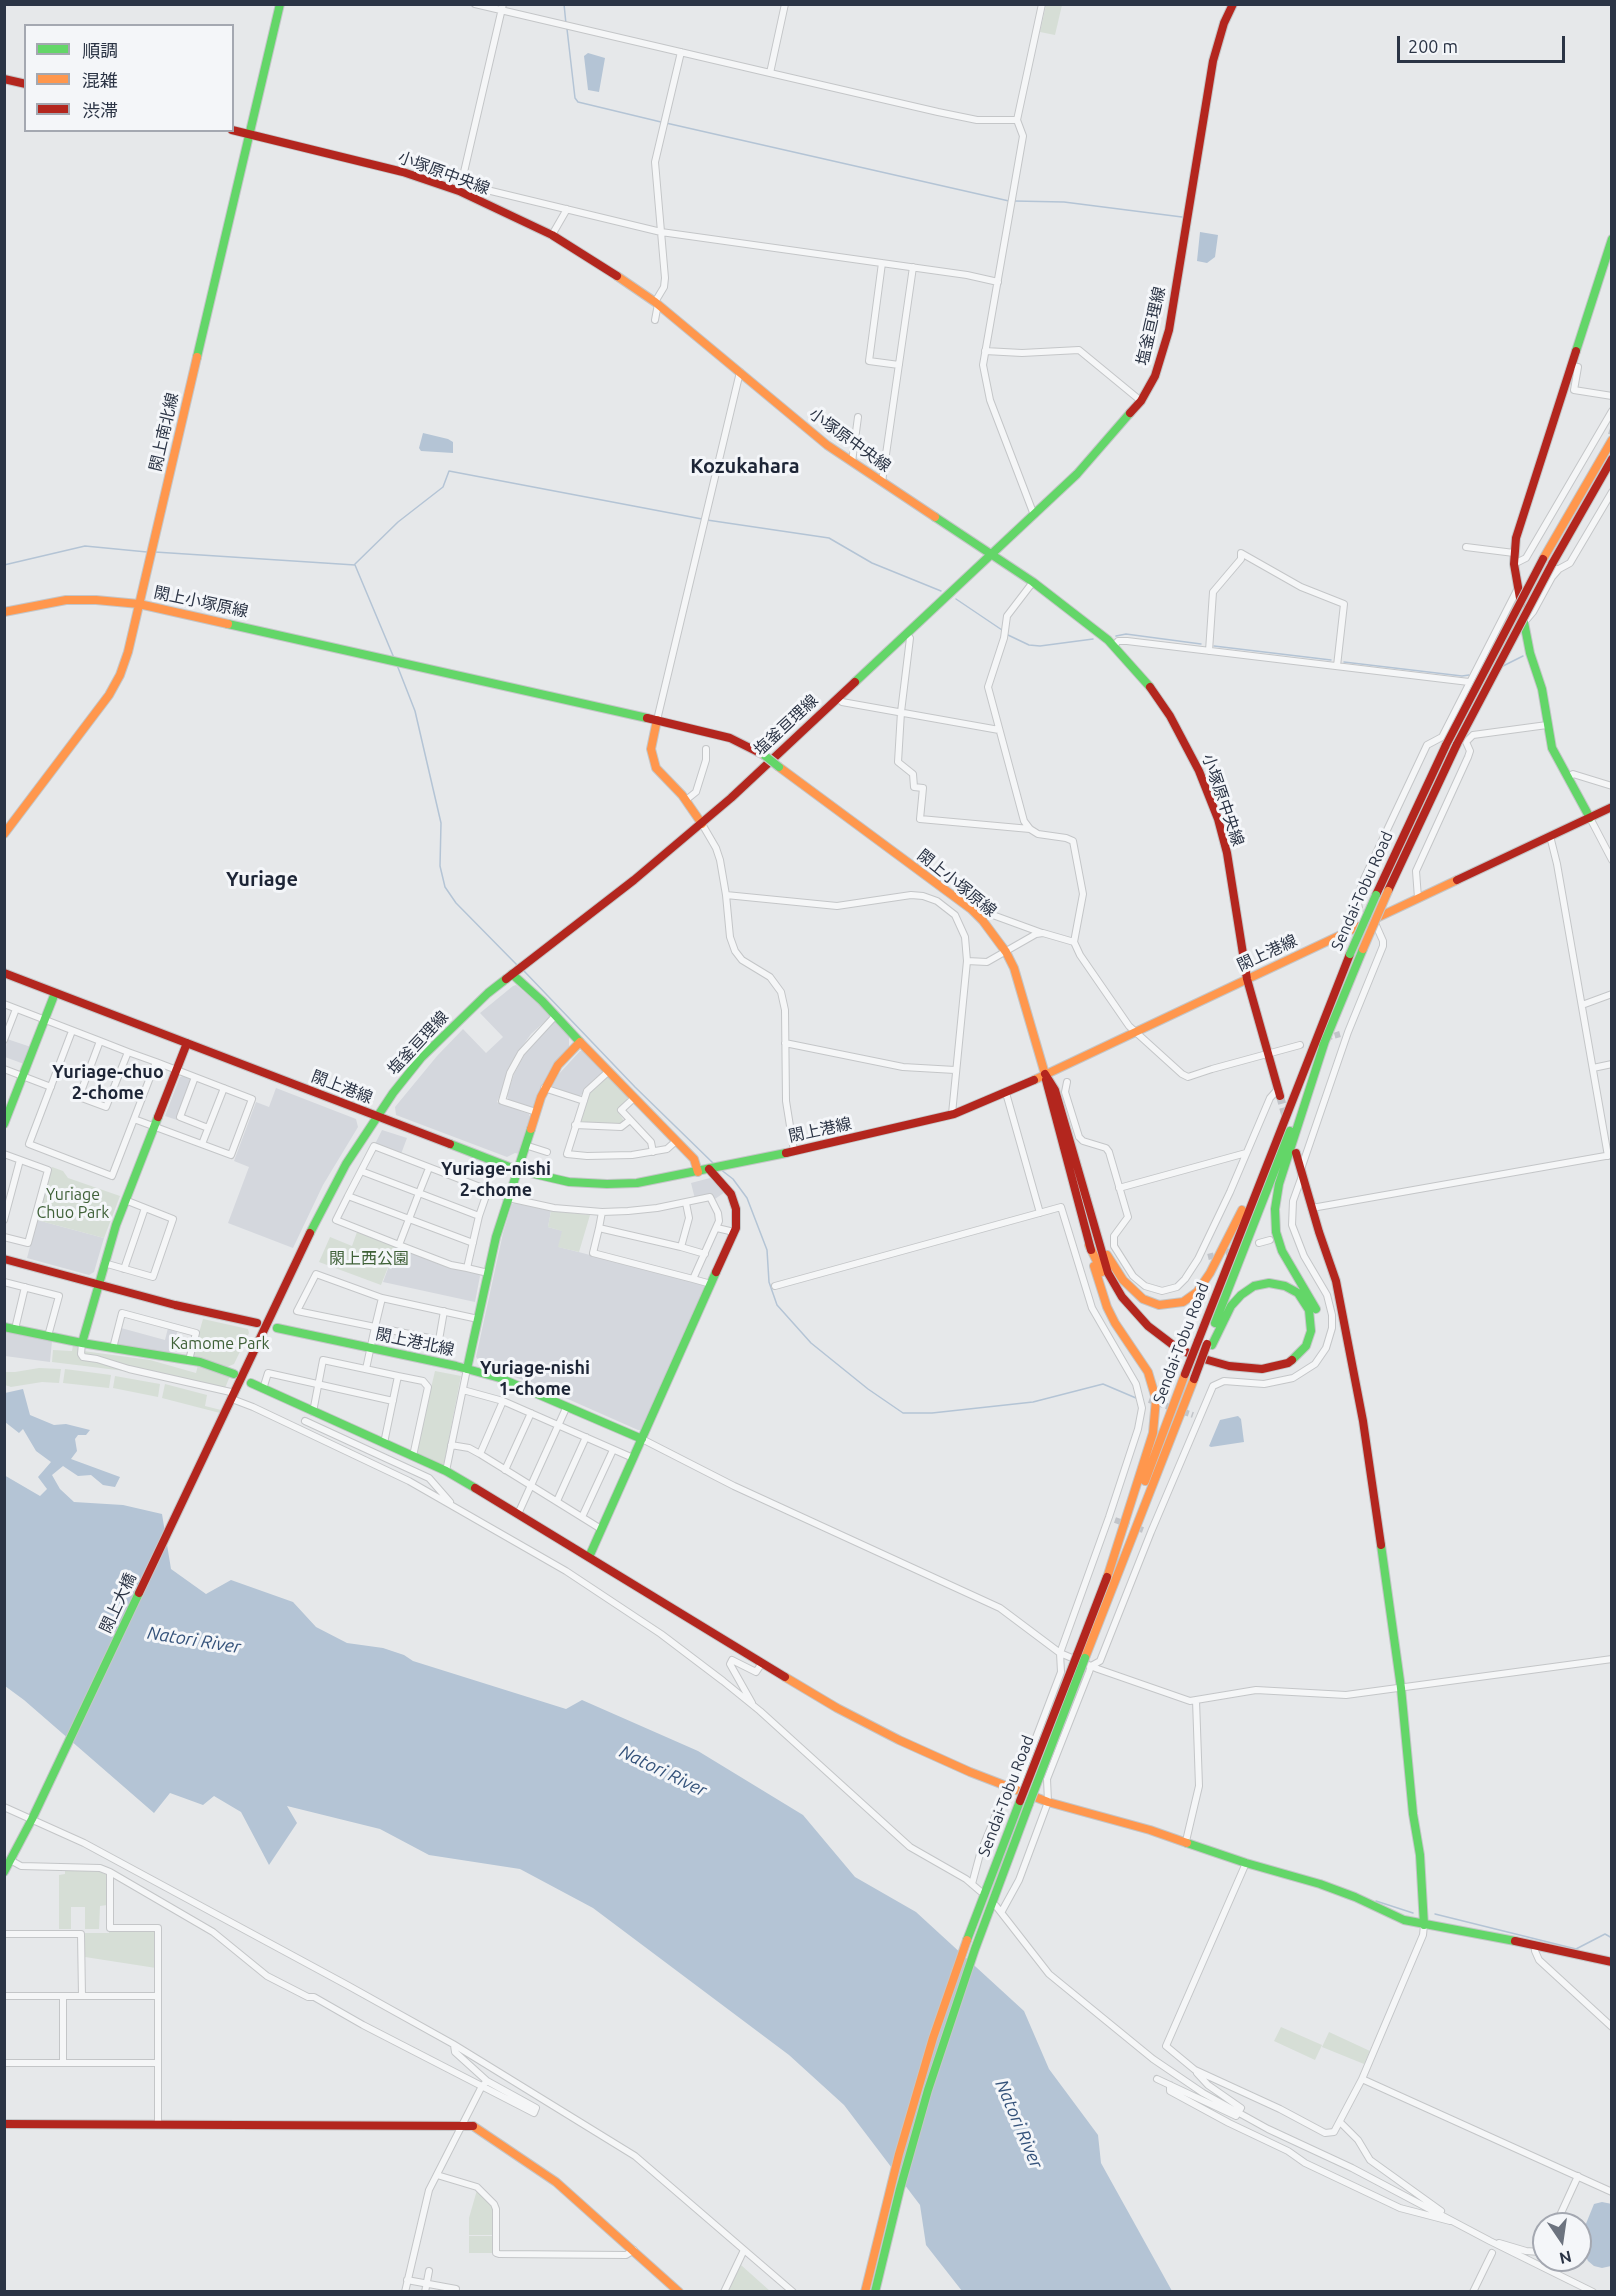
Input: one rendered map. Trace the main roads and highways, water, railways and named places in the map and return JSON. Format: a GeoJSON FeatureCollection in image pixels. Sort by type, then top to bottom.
{"type":"FeatureCollection","features":[{"type":"Feature","properties":{"kind":"main road","name":"閖上南北線"},"geometry":{"type":"LineString","coordinates":[[4,834],[74,743],[109,695],[120,675],[154,542],[279,4]]}},
{"type":"Feature","properties":{"kind":"main road","name":"塩釜亘理線"},"geometry":{"type":"LineString","coordinates":[[232,1399],[294,1266],[346,1164],[375,1116],[421,1058],[464,1015],[517,970],[634,880],[702,824],[1077,474],[1142,400],[1155,376],[1169,330],[1214,61],[1224,23],[1233,4]]}},
{"type":"Feature","properties":{"kind":"main road"},"geometry":{"type":"LineString","coordinates":[[4,79],[24,84]]}},
{"type":"Feature","properties":{"kind":"main road","name":"小塚原中央線"},"geometry":{"type":"LineString","coordinates":[[234,130],[460,187],[552,235],[602,265],[656,303],[792,417],[852,462],[1033,582],[1114,646],[1146,682],[1164,707],[1200,771],[1218,819],[1227,853],[1247,979],[1279,1092]]}},
{"type":"Feature","properties":{"kind":"main road"},"geometry":{"type":"LineString","coordinates":[[1590,818],[1552,748],[1542,689],[1530,653],[1523,620],[1514,564],[1518,532],[1611,239]]}},
{"type":"Feature","properties":{"kind":"main road","name":"Sendai-Tobu Road"},"geometry":{"type":"LineString","coordinates":[[865,2292],[893,2176],[918,2089],[977,1912],[1086,1658],[1196,1379],[1206,1343],[1308,1058],[1350,954],[1444,741],[1611,440]]}},
{"type":"Feature","properties":{"kind":"main road","name":"Sendai-Tobu Road"},"geometry":{"type":"LineString","coordinates":[[875,2292],[897,2200],[928,2090],[1024,1802],[1077,1655],[1185,1374],[1206,1343],[1325,1041],[1388,891],[1461,743],[1611,459]]}},
{"type":"Feature","properties":{"kind":"main road","name":"閖上小塚原線"},"geometry":{"type":"LineString","coordinates":[[4,612],[66,600],[139,604],[390,659],[730,738],[764,755],[971,909],[995,934],[1006,952],[1020,985],[1045,1074]]}},
{"type":"Feature","properties":{"kind":"main road"},"geometry":{"type":"LineString","coordinates":[[657,720],[651,749],[652,759],[662,775],[686,800],[702,824]]}},
{"type":"Feature","properties":{"kind":"main road","name":"閖上港線"},"geometry":{"type":"LineString","coordinates":[[4,973],[517,1170],[556,1180],[607,1184],[653,1180],[904,1128],[952,1114],[1006,1093],[1611,807]]}},
{"type":"Feature","properties":{"kind":"main road"},"geometry":{"type":"LineString","coordinates":[[517,970],[555,1016],[695,1160],[699,1172]]}},
{"type":"Feature","properties":{"kind":"main road"},"geometry":{"type":"LineString","coordinates":[[4,1124],[55,993]]}},
{"type":"Feature","properties":{"kind":"main road"},"geometry":{"type":"LineString","coordinates":[[1089,1245],[1124,1310],[1150,1336],[1173,1352],[1208,1367],[1250,1375],[1278,1372],[1299,1362],[1310,1351],[1316,1337],[1317,1314],[1312,1300],[1282,1251],[1276,1232],[1275,1209],[1279,1184],[1325,1041]]}},
{"type":"Feature","properties":{"kind":"main road"},"geometry":{"type":"LineString","coordinates":[[467,1369],[488,1273],[508,1197],[544,1088],[558,1065],[580,1042]]}},
{"type":"Feature","properties":{"kind":"main road"},"geometry":{"type":"LineString","coordinates":[[82,1343],[104,1263],[125,1200],[186,1043]]}},
{"type":"Feature","properties":{"kind":"main road"},"geometry":{"type":"LineString","coordinates":[[1099,1242],[1123,1280],[1143,1299],[1159,1305],[1175,1304],[1183,1302],[1197,1292],[1229,1238],[1308,1058]]}},
{"type":"Feature","properties":{"kind":"main road"},"geometry":{"type":"LineString","coordinates":[[1045,1074],[1055,1090],[1106,1266],[1116,1289],[1138,1317],[1156,1334],[1177,1347],[1210,1362],[1252,1369],[1271,1367],[1288,1362],[1301,1352],[1309,1339],[1312,1324],[1309,1310],[1298,1293],[1285,1286],[1269,1283],[1254,1286],[1231,1306],[1206,1343]]}},
{"type":"Feature","properties":{"kind":"main road"},"geometry":{"type":"LineString","coordinates":[[1045,1074],[1107,1307],[1148,1372],[1156,1399],[1153,1433],[1106,1581]]}},
{"type":"Feature","properties":{"kind":"main road"},"geometry":{"type":"LineString","coordinates":[[1296,1153],[1343,1308],[1375,1498],[1401,1688],[1413,1814],[1420,1855],[1424,1925]]}},
{"type":"Feature","properties":{"kind":"main road"},"geometry":{"type":"LineString","coordinates":[[589,1557],[734,1232],[737,1220],[735,1203],[715,1168]]}},
{"type":"Feature","properties":{"kind":"main road"},"geometry":{"type":"LineString","coordinates":[[4,1259],[175,1305],[257,1323]]}},
{"type":"Feature","properties":{"kind":"main road"},"geometry":{"type":"LineString","coordinates":[[4,1327],[82,1343],[210,1364],[234,1374]]}},
{"type":"Feature","properties":{"kind":"main road","name":"閖上港北線"},"geometry":{"type":"LineString","coordinates":[[277,1328],[467,1369],[510,1381],[642,1439]]}},
{"type":"Feature","properties":{"kind":"main road"},"geometry":{"type":"LineString","coordinates":[[251,1383],[446,1472],[837,1708],[898,1740],[1048,1802],[1186,1841],[1246,1863],[1320,1884],[1355,1897],[1396,1917],[1424,1925],[1536,1945],[1611,1962]]}},
{"type":"Feature","properties":{"kind":"main road","name":"閖上大橋"},"geometry":{"type":"LineString","coordinates":[[7,1867],[232,1399]]}},
{"type":"Feature","properties":{"kind":"main road"},"geometry":{"type":"LineString","coordinates":[[4,2124],[463,2124],[474,2126],[556,2182],[679,2292]]}},
{"type":"Feature","properties":{"kind":"water"},"geometry":{"type":"Polygon","coordinates":[[[588,53],[605,58],[599,92],[588,90],[584,56],[588,53]]]}},
{"type":"Feature","properties":{"kind":"water"},"geometry":{"type":"Polygon","coordinates":[[[1200,232],[1218,235],[1215,257],[1207,263],[1197,261],[1200,232]]]}},
{"type":"Feature","properties":{"kind":"water"},"geometry":{"type":"Polygon","coordinates":[[[423,433],[453,442],[453,453],[421,451],[419,448],[423,433]]]}},
{"type":"Feature","properties":{"kind":"water","name":"Natori River"},"geometry":{"type":"Polygon","coordinates":[[[23,1389],[30,1415],[54,1425],[66,1424],[90,1430],[86,1435],[78,1435],[75,1439],[77,1451],[71,1459],[120,1477],[115,1487],[103,1485],[91,1475],[78,1476],[63,1466],[52,1475],[60,1489],[74,1502],[123,1505],[162,1514],[171,1569],[206,1594],[231,1580],[293,1602],[316,1627],[347,1643],[383,1648],[404,1655],[413,1661],[566,1709],[582,1700],[698,1751],[803,1815],[855,1877],[916,1912],[1024,2011],[1049,2069],[1098,2135],[1101,2163],[1172,2291],[962,2291],[926,2245],[920,2205],[844,2105],[789,2055],[593,1908],[520,1869],[429,1855],[380,1829],[287,1806],[297,1823],[269,1865],[241,1812],[214,1796],[203,1805],[170,1793],[154,1813],[5,1686],[4,1475],[40,1496],[47,1489],[38,1477],[51,1462],[36,1451],[23,1429],[19,1433],[5,1422],[5,1393],[23,1389]]]}},
{"type":"Feature","properties":{"kind":"water"},"geometry":{"type":"Polygon","coordinates":[[[1238,1416],[1241,1419],[1244,1442],[1209,1446],[1220,1420],[1238,1416]]]}},
{"type":"Feature","properties":{"kind":"water"},"geometry":{"type":"Polygon","coordinates":[[[1602,2202],[1612,2204],[1611,2266],[1602,2268],[1592,2264],[1591,2212],[1594,2204],[1602,2202]]]}},
{"type":"Feature","properties":{"kind":"waterway"},"geometry":{"type":"LineString","coordinates":[[564,4],[566,24]]}},
{"type":"Feature","properties":{"kind":"waterway"},"geometry":{"type":"LineString","coordinates":[[567,29],[575,98],[578,102],[661,122]]}},
{"type":"Feature","properties":{"kind":"waterway"},"geometry":{"type":"LineString","coordinates":[[666,123],[1009,201]]}},
{"type":"Feature","properties":{"kind":"waterway"},"geometry":{"type":"LineString","coordinates":[[1014,201],[1064,202],[1182,217]]}},
{"type":"Feature","properties":{"kind":"waterway"},"geometry":{"type":"LineString","coordinates":[[355,564],[398,522],[443,487],[449,471],[702,519]]}},
{"type":"Feature","properties":{"kind":"waterway"},"geometry":{"type":"LineString","coordinates":[[707,520],[829,538],[872,563],[941,591]]}},
{"type":"Feature","properties":{"kind":"waterway"},"geometry":{"type":"LineString","coordinates":[[4,565],[85,546],[147,552]]}},
{"type":"Feature","properties":{"kind":"waterway"},"geometry":{"type":"LineString","coordinates":[[155,552],[355,565],[394,658]]}},
{"type":"Feature","properties":{"kind":"waterway"},"geometry":{"type":"LineString","coordinates":[[956,599],[1002,630]]}},
{"type":"Feature","properties":{"kind":"waterway"},"geometry":{"type":"LineString","coordinates":[[1116,636],[1126,634],[1201,644]]}},
{"type":"Feature","properties":{"kind":"waterway"},"geometry":{"type":"LineString","coordinates":[[1008,635],[1029,645],[1040,646],[1093,639]]}},
{"type":"Feature","properties":{"kind":"waterway"},"geometry":{"type":"LineString","coordinates":[[1214,646],[1331,660]]}},
{"type":"Feature","properties":{"kind":"waterway"},"geometry":{"type":"LineString","coordinates":[[1503,666],[1523,656]]}},
{"type":"Feature","properties":{"kind":"waterway"},"geometry":{"type":"LineString","coordinates":[[1344,662],[1469,675]]}},
{"type":"Feature","properties":{"kind":"waterway"},"geometry":{"type":"LineString","coordinates":[[397,665],[415,711],[441,823],[440,866],[445,887],[456,903],[518,966]]}},
{"type":"Feature","properties":{"kind":"waterway"},"geometry":{"type":"LineString","coordinates":[[524,971],[635,1087],[714,1164]]}},
{"type":"Feature","properties":{"kind":"waterway"},"geometry":{"type":"LineString","coordinates":[[720,1169],[733,1179],[747,1198],[767,1250],[769,1282],[777,1305],[811,1343],[868,1389],[903,1413],[932,1413],[1033,1402],[1103,1384],[1136,1398]]}},
{"type":"Feature","properties":{"kind":"waterway"},"geometry":{"type":"LineString","coordinates":[[1376,1901],[1413,1913]]}},
{"type":"Feature","properties":{"kind":"waterway"},"geometry":{"type":"LineString","coordinates":[[1435,1914],[1576,1949],[1605,1934],[1612,1938]]}},
{"type":"Feature","properties":{"kind":"tunnel"},"geometry":{"type":"LineString","coordinates":[[1326,1038],[1340,1034]]}},
{"type":"Feature","properties":{"kind":"tunnel"},"geometry":{"type":"LineString","coordinates":[[1280,1096],[1286,1118]]}},
{"type":"Feature","properties":{"kind":"tunnel"},"geometry":{"type":"LineString","coordinates":[[1208,1257],[1235,1250]]}},
{"type":"Feature","properties":{"kind":"tunnel"},"geometry":{"type":"LineString","coordinates":[[1149,1400],[1193,1415]]}},
{"type":"Feature","properties":{"kind":"tunnel"},"geometry":{"type":"LineString","coordinates":[[1115,1520],[1143,1530]]}},
{"type":"Feature","properties":{"kind":"district","name":"Kozukahara"},"geometry":{"type":"Point","coordinates":[745,466]}},
{"type":"Feature","properties":{"kind":"district","name":"Yuriage"},"geometry":{"type":"Point","coordinates":[262,879]}},
{"type":"Feature","properties":{"kind":"district","name":"Yuriage-chuo 2-chome"},"geometry":{"type":"Point","coordinates":[108,1082]}},
{"type":"Feature","properties":{"kind":"district","name":"Yuriage-nishi 2-chome"},"geometry":{"type":"Point","coordinates":[496,1179]}},
{"type":"Feature","properties":{"kind":"district","name":"Yuriage-nishi 1-chome"},"geometry":{"type":"Point","coordinates":[535,1378]}},
{"type":"Feature","properties":{"kind":"park label","name":"Yuriage Chuo Park"},"geometry":{"type":"Point","coordinates":[73,1204]}},
{"type":"Feature","properties":{"kind":"park label","name":"閖上西公園"},"geometry":{"type":"Point","coordinates":[369,1259]}},
{"type":"Feature","properties":{"kind":"park label","name":"Kamome Park"},"geometry":{"type":"Point","coordinates":[220,1344]}}]}
